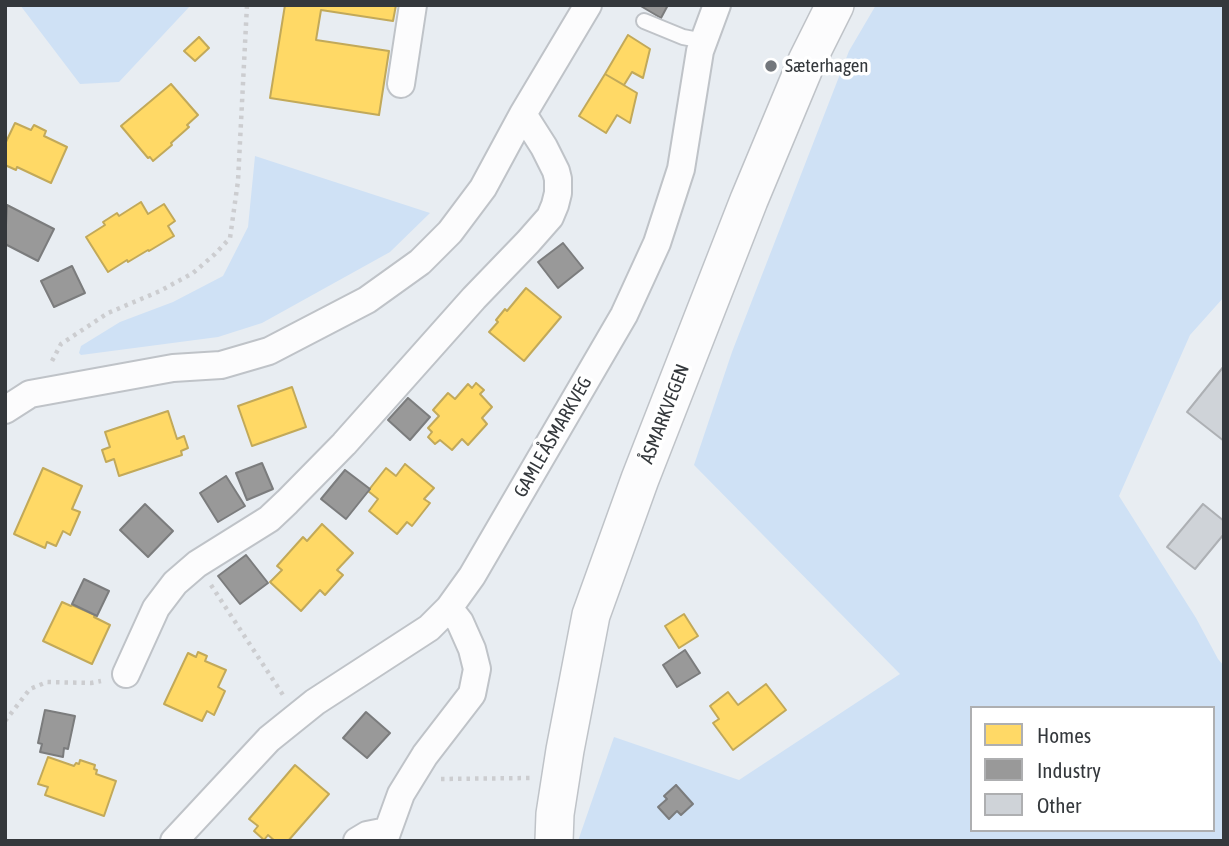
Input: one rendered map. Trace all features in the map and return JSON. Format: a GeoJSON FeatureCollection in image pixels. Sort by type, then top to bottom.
{"type":"FeatureCollection","features":[{"type":"Feature","properties":{"kind":"main road","name":"ÅSMARKVEGEN"},"geometry":{"type":"LineString","coordinates":[[554,841],[560,783],[591,614],[640,479],[749,200],[807,61],[835,5]]}},
{"type":"Feature","properties":{"kind":"street"},"geometry":{"type":"LineString","coordinates":[[401,84],[413,5]]}},
{"type":"Feature","properties":{"kind":"street"},"geometry":{"type":"LineString","coordinates":[[5,410],[30,394],[173,368],[221,365],[269,351],[367,300],[420,262],[450,232],[483,188],[523,114],[589,5]]}},
{"type":"Feature","properties":{"kind":"street","name":"GAMLE ÅSMARKVEG"},"geometry":{"type":"LineString","coordinates":[[174,841],[269,739],[315,702],[429,628],[449,608],[472,576],[624,315],[657,243],[681,169],[700,51],[717,5]]}},
{"type":"Feature","properties":{"kind":"street"},"geometry":{"type":"LineString","coordinates":[[126,674],[156,608],[175,583],[197,564],[269,519],[287,502],[344,444],[550,217],[558,193],[556,171],[523,114]]}},
{"type":"Feature","properties":{"kind":"street"},"geometry":{"type":"LineString","coordinates":[[356,841],[367,835],[385,836],[401,794],[410,779],[472,694],[477,669],[472,649],[460,622],[449,608]]}},
{"type":"Feature","properties":{"kind":"lane"},"geometry":{"type":"LineString","coordinates":[[644,21],[683,37],[704,41]]}},
{"type":"Feature","properties":{"kind":"path"},"geometry":{"type":"LineString","coordinates":[[30,394],[52,363],[61,344],[108,313],[160,291],[193,273],[230,238],[238,181],[247,5]]}},
{"type":"Feature","properties":{"kind":"path"},"geometry":{"type":"LineString","coordinates":[[197,564],[297,717]]}},
{"type":"Feature","properties":{"kind":"path"},"geometry":{"type":"LineString","coordinates":[[5,721],[30,689],[47,681],[91,683],[126,674]]}},
{"type":"Feature","properties":{"kind":"path"},"geometry":{"type":"LineString","coordinates":[[410,779],[536,778],[560,783]]}},
{"type":"Feature","properties":{"kind":"shaded area"},"geometry":{"type":"Polygon","coordinates":[[[20,5],[191,5],[119,82],[80,84],[20,5]]]}},
{"type":"Feature","properties":{"kind":"shaded area"},"geometry":{"type":"Polygon","coordinates":[[[876,5],[1224,5],[1224,297],[1190,335],[1119,496],[1224,666],[1224,841],[578,841],[614,737],[739,780],[900,674],[694,465],[732,352],[849,51],[876,5]]]}},
{"type":"Feature","properties":{"kind":"shaded area"},"geometry":{"type":"Polygon","coordinates":[[[255,156],[430,213],[390,252],[262,323],[218,337],[81,355],[81,346],[120,322],[173,302],[223,276],[248,227],[255,156]]]}},
{"type":"Feature","properties":{"kind":"building: Homes"},"geometry":{"type":"Polygon","coordinates":[[[285,5],[396,5],[393,21],[321,10],[316,40],[389,51],[379,115],[270,98],[285,5]]]}},
{"type":"Feature","properties":{"kind":"building: Homes"},"geometry":{"type":"Polygon","coordinates":[[[628,35],[650,49],[643,78],[632,72],[624,85],[605,74],[628,35]]]}},
{"type":"Feature","properties":{"kind":"building: Homes"},"geometry":{"type":"Polygon","coordinates":[[[199,37],[209,48],[195,61],[184,51],[199,37]]]}},
{"type":"Feature","properties":{"kind":"building: Homes"},"geometry":{"type":"Polygon","coordinates":[[[605,74],[637,93],[630,123],[617,115],[606,133],[579,116],[605,74]]]}},
{"type":"Feature","properties":{"kind":"building: Homes"},"geometry":{"type":"Polygon","coordinates":[[[171,84],[198,115],[172,145],[153,161],[121,126],[171,84]]]}},
{"type":"Feature","properties":{"kind":"building: Homes"},"geometry":{"type":"Polygon","coordinates":[[[15,123],[31,130],[34,125],[46,131],[44,136],[67,147],[51,183],[17,167],[16,170],[5,165],[5,144],[15,123]]]}},
{"type":"Feature","properties":{"kind":"building: Homes"},"geometry":{"type":"Polygon","coordinates":[[[141,202],[148,214],[164,204],[175,221],[168,226],[174,236],[108,272],[86,237],[105,225],[103,222],[117,213],[119,216],[141,202]]]}},
{"type":"Feature","properties":{"kind":"building: Homes"},"geometry":{"type":"Polygon","coordinates":[[[526,288],[561,317],[524,361],[489,332],[505,309],[507,311],[526,288]]]}},
{"type":"Feature","properties":{"kind":"building: Homes"},"geometry":{"type":"Polygon","coordinates":[[[476,383],[484,390],[480,394],[492,407],[482,418],[487,424],[468,445],[462,439],[452,450],[440,440],[435,444],[428,437],[432,432],[428,428],[439,416],[433,410],[448,393],[455,399],[468,384],[472,388],[476,383]]]}},
{"type":"Feature","properties":{"kind":"building: Homes"},"geometry":{"type":"Polygon","coordinates":[[[292,387],[306,427],[252,446],[238,406],[292,387]]]}},
{"type":"Feature","properties":{"kind":"building: Homes"},"geometry":{"type":"Polygon","coordinates":[[[168,411],[177,439],[184,436],[188,448],[181,451],[182,455],[119,476],[114,459],[106,462],[102,450],[110,447],[105,432],[168,411]]]}},
{"type":"Feature","properties":{"kind":"building: Homes"},"geometry":{"type":"Polygon","coordinates":[[[405,464],[434,488],[424,499],[430,503],[412,526],[407,522],[397,534],[369,511],[378,499],[368,491],[386,468],[396,476],[405,464]]]}},
{"type":"Feature","properties":{"kind":"building: Homes"},"geometry":{"type":"Polygon","coordinates":[[[43,468],[82,486],[72,509],[80,512],[70,535],[63,531],[56,546],[47,542],[45,548],[14,534],[43,468]]]}},
{"type":"Feature","properties":{"kind":"building: Homes"},"geometry":{"type":"Polygon","coordinates":[[[322,524],[353,553],[337,570],[343,575],[325,595],[320,590],[301,611],[270,582],[282,570],[277,566],[303,537],[307,541],[322,524]]]}},
{"type":"Feature","properties":{"kind":"building: Homes"},"geometry":{"type":"Polygon","coordinates":[[[62,602],[95,615],[94,617],[110,625],[92,664],[43,641],[62,602]]]}},
{"type":"Feature","properties":{"kind":"building: Homes"},"geometry":{"type":"Polygon","coordinates":[[[684,614],[698,636],[679,648],[665,626],[684,614]]]}},
{"type":"Feature","properties":{"kind":"building: Homes"},"geometry":{"type":"Polygon","coordinates":[[[198,652],[207,656],[205,661],[226,670],[218,687],[225,691],[214,715],[207,711],[202,721],[164,704],[188,653],[196,657],[198,652]]]}},
{"type":"Feature","properties":{"kind":"building: Homes"},"geometry":{"type":"Polygon","coordinates":[[[766,684],[786,710],[733,750],[713,723],[719,719],[710,706],[728,692],[738,705],[766,684]]]}},
{"type":"Feature","properties":{"kind":"building: Homes"},"geometry":{"type":"Polygon","coordinates":[[[48,757],[74,766],[79,764],[80,760],[95,765],[96,774],[116,781],[104,816],[45,795],[48,787],[38,784],[48,757]]]}},
{"type":"Feature","properties":{"kind":"building: Homes"},"geometry":{"type":"Polygon","coordinates":[[[295,765],[329,794],[288,841],[275,841],[268,835],[264,840],[254,831],[258,826],[249,819],[295,765]]]}},
{"type":"Feature","properties":{"kind":"building: Industry"},"geometry":{"type":"Polygon","coordinates":[[[639,5],[668,5],[661,18],[639,5]]]}},
{"type":"Feature","properties":{"kind":"building: Industry"},"geometry":{"type":"Polygon","coordinates":[[[7,205],[54,229],[38,261],[5,244],[7,205]]]}},
{"type":"Feature","properties":{"kind":"building: Industry"},"geometry":{"type":"Polygon","coordinates":[[[563,243],[583,268],[558,288],[538,262],[563,243]]]}},
{"type":"Feature","properties":{"kind":"building: Industry"},"geometry":{"type":"Polygon","coordinates":[[[72,266],[85,293],[54,307],[41,281],[72,266]]]}},
{"type":"Feature","properties":{"kind":"building: Industry"},"geometry":{"type":"Polygon","coordinates":[[[408,398],[430,417],[410,440],[388,420],[408,398]]]}},
{"type":"Feature","properties":{"kind":"building: Industry"},"geometry":{"type":"Polygon","coordinates":[[[262,463],[273,489],[247,500],[236,473],[262,463]]]}},
{"type":"Feature","properties":{"kind":"building: Industry"},"geometry":{"type":"Polygon","coordinates":[[[345,470],[370,489],[346,519],[321,499],[345,470]]]}},
{"type":"Feature","properties":{"kind":"building: Industry"},"geometry":{"type":"Polygon","coordinates":[[[226,476],[245,506],[218,522],[200,493],[226,476]]]}},
{"type":"Feature","properties":{"kind":"building: Industry"},"geometry":{"type":"Polygon","coordinates":[[[145,504],[173,531],[148,557],[120,530],[145,504]]]}},
{"type":"Feature","properties":{"kind":"building: Industry"},"geometry":{"type":"Polygon","coordinates":[[[246,555],[268,583],[240,604],[218,576],[246,555]]]}},
{"type":"Feature","properties":{"kind":"building: Industry"},"geometry":{"type":"Polygon","coordinates":[[[84,579],[109,591],[97,616],[72,604],[84,579]]]}},
{"type":"Feature","properties":{"kind":"building: Industry"},"geometry":{"type":"Polygon","coordinates":[[[685,650],[700,673],[677,687],[663,665],[685,650]]]}},
{"type":"Feature","properties":{"kind":"building: Industry"},"geometry":{"type":"Polygon","coordinates":[[[45,710],[75,716],[68,749],[64,748],[63,757],[40,752],[42,744],[38,743],[45,710]]]}},
{"type":"Feature","properties":{"kind":"building: Industry"},"geometry":{"type":"Polygon","coordinates":[[[366,712],[390,733],[367,758],[343,738],[366,712]]]}},
{"type":"Feature","properties":{"kind":"building: Industry"},"geometry":{"type":"Polygon","coordinates":[[[676,785],[693,804],[681,815],[677,811],[669,819],[658,807],[667,799],[664,796],[676,785]]]}},
{"type":"Feature","properties":{"kind":"building: Other"},"geometry":{"type":"Polygon","coordinates":[[[1224,366],[1224,441],[1187,412],[1224,366]]]}},
{"type":"Feature","properties":{"kind":"building: Other"},"geometry":{"type":"Polygon","coordinates":[[[1203,504],[1224,521],[1224,534],[1195,569],[1167,547],[1203,504]]]}},
{"type":"Feature","properties":{"kind":"place","name":"Sæterhagen"},"geometry":{"type":"Point","coordinates":[771,66]}}]}
